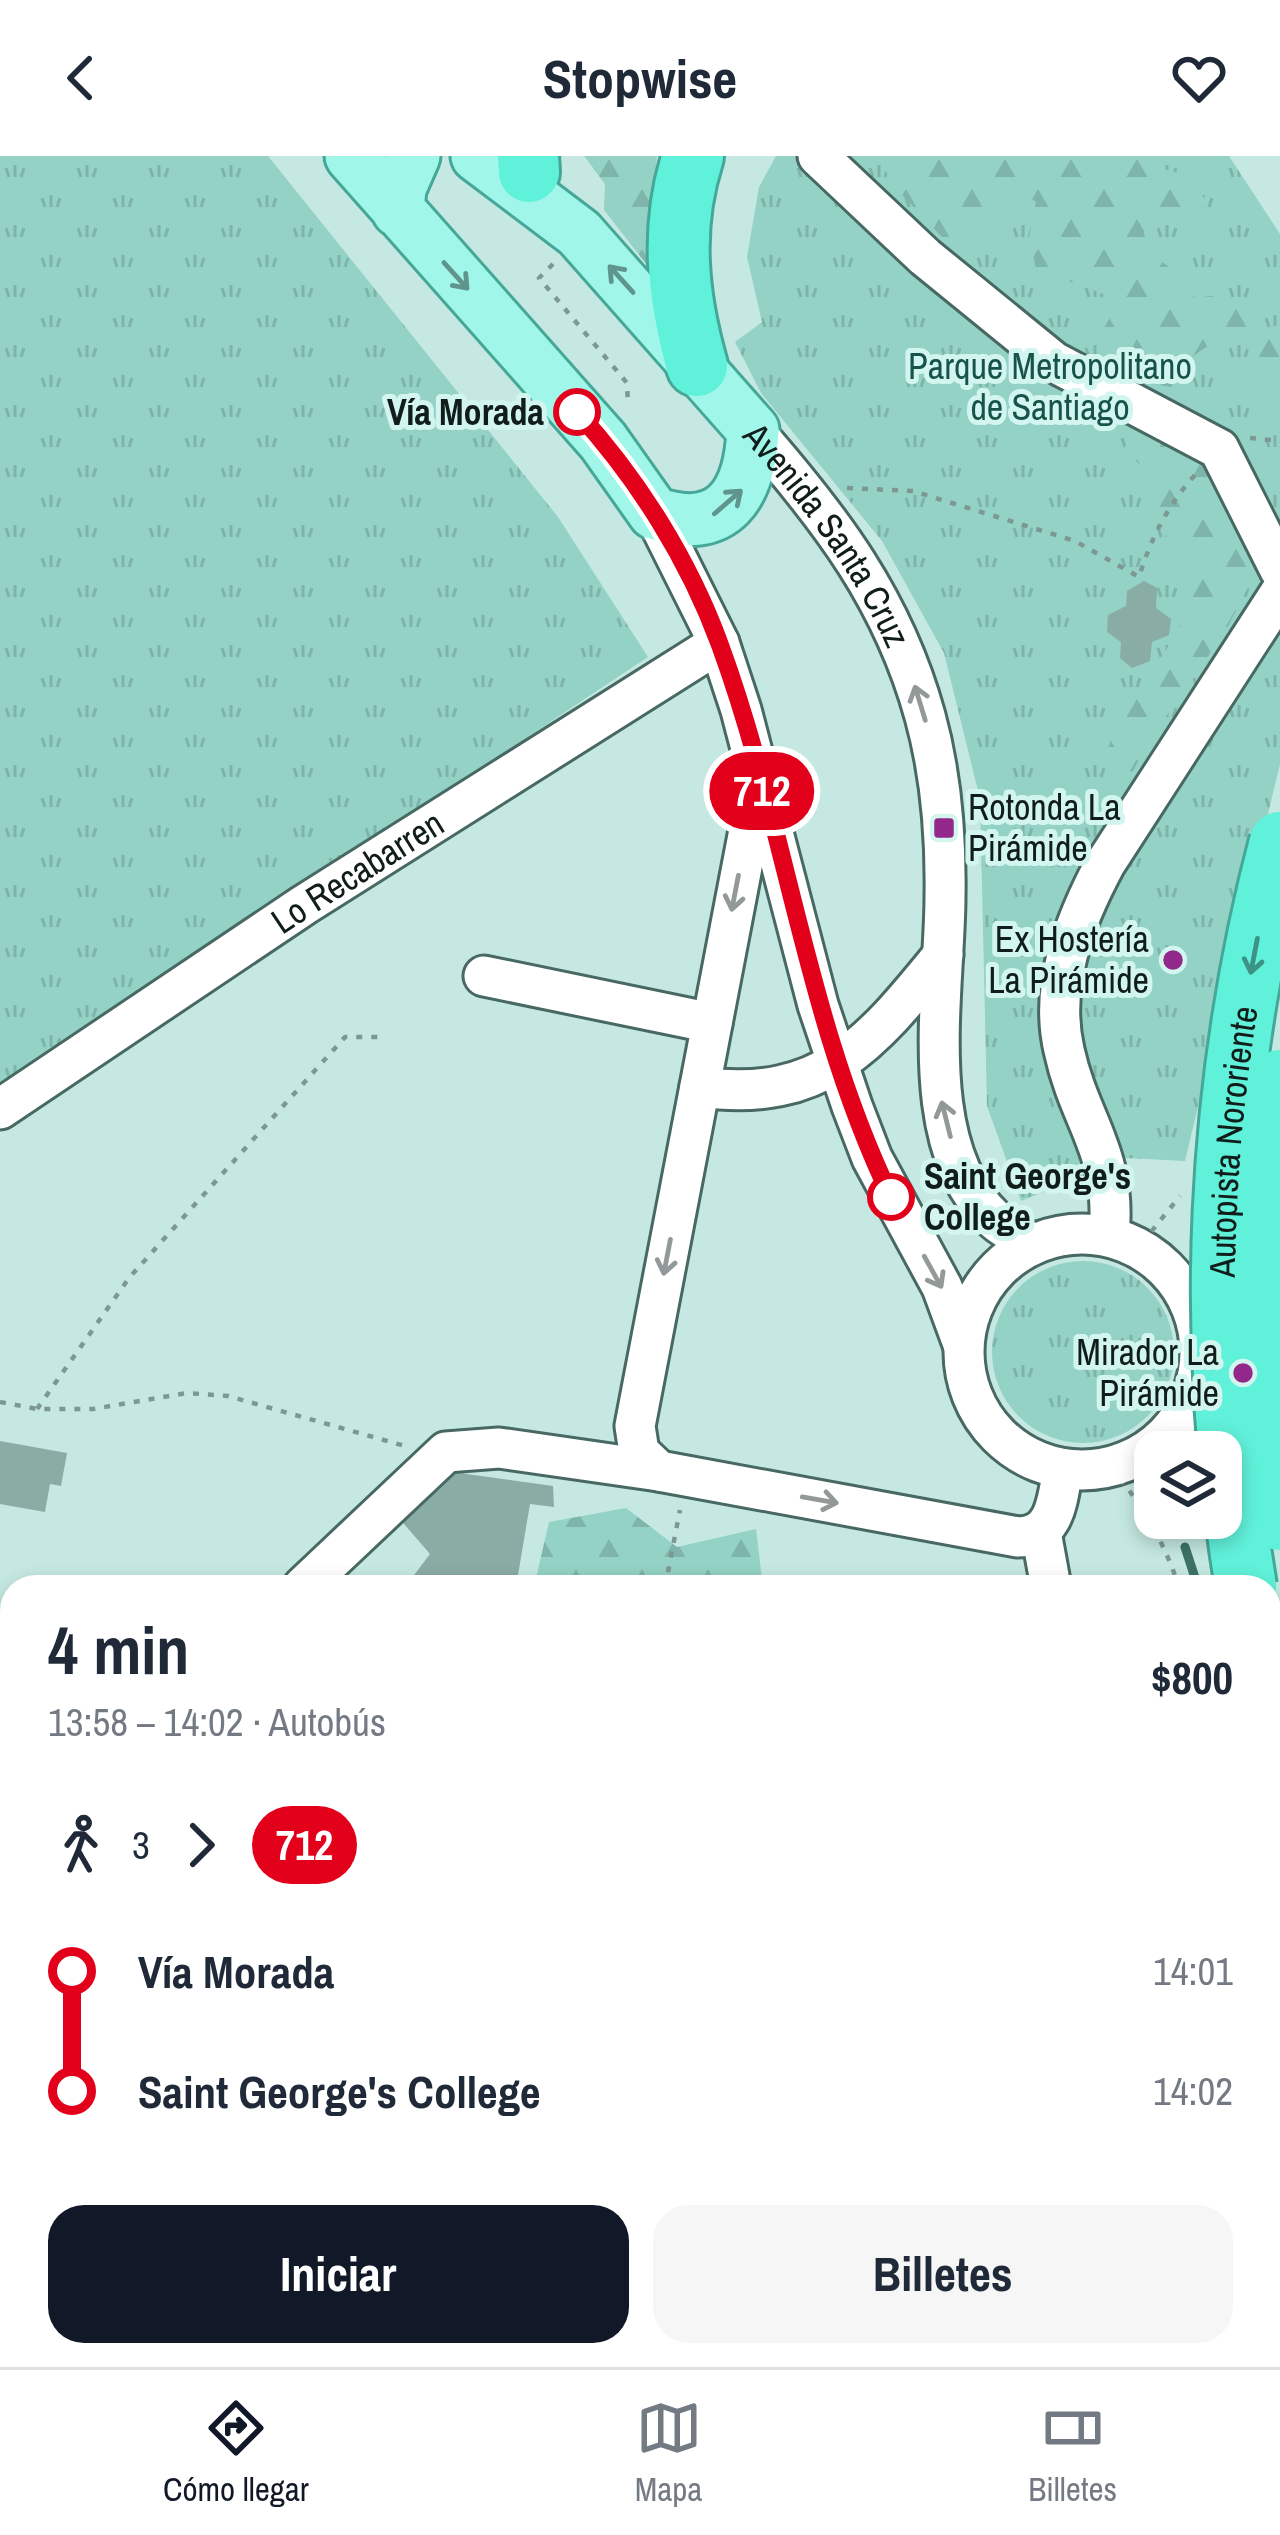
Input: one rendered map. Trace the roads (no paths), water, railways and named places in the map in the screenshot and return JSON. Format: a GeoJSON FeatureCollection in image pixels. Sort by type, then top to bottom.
{"type":"FeatureCollection","features":[{"type":"Feature","properties":{"kind":"highway"},"geometry":{"type":"LineString","coordinates":[[693,156],[682,200],[678,275],[682,313],[697,366]]}},
{"type":"Feature","properties":{"kind":"highway","name":"Autopista Nororiente"},"geometry":{"type":"LineString","coordinates":[[1245,1575],[1224,1401],[1223,1207],[1243,1014],[1280,842]]}},
{"type":"Feature","properties":{"kind":"highway","name":"Autopista Nororiente"},"geometry":{"type":"LineString","coordinates":[[1280,1080],[1268,1200],[1265,1312],[1280,1520]]}},
{"type":"Feature","properties":{"kind":"main road"},"geometry":{"type":"LineString","coordinates":[[351,156],[603,441],[654,513],[694,519],[730,505],[746,483],[753,430]]}},
{"type":"Feature","properties":{"kind":"main road"},"geometry":{"type":"LineString","coordinates":[[398,211],[400,188],[414,156]]}},
{"type":"Feature","properties":{"kind":"main road","name":"Avenida Santa Cruz"},"geometry":{"type":"LineString","coordinates":[[512,160],[559,242],[697,366],[753,430]]}},
{"type":"Feature","properties":{"kind":"street"},"geometry":{"type":"LineString","coordinates":[[818,156],[925,257],[1054,362],[1219,449],[1280,570]]}},
{"type":"Feature","properties":{"kind":"street","name":"Avenida Santa Cruz"},"geometry":{"type":"LineString","coordinates":[[753,430],[848,545],[891,622],[910,669],[925,716],[944,818],[937,1055],[941,1104],[983,1206],[994,1219],[1033,1244]]}},
{"type":"Feature","properties":{"kind":"street"},"geometry":{"type":"LineString","coordinates":[[654,513],[719,643],[837,1065],[872,1158],[942,1287],[964,1344]]}},
{"type":"Feature","properties":{"kind":"street"},"geometry":{"type":"LineString","coordinates":[[1109,1236],[1112,1208],[1105,1157],[1064,1051],[1058,1008],[1070,945],[1083,905],[1105,864],[1280,593]]}},
{"type":"Feature","properties":{"kind":"street","name":"Lo Recabarren"},"geometry":{"type":"LineString","coordinates":[[0,1109],[304,905],[719,643]]}},
{"type":"Feature","properties":{"kind":"street"},"geometry":{"type":"LineString","coordinates":[[673,1473],[639,1453],[634,1426],[759,778]]}},
{"type":"Feature","properties":{"kind":"street"},"geometry":{"type":"LineString","coordinates":[[700,1088],[739,1093],[781,1088],[837,1065],[883,1028],[943,955]]}},
{"type":"Feature","properties":{"kind":"street"},"geometry":{"type":"LineString","coordinates":[[484,976],[712,1023]]}},
{"type":"Feature","properties":{"kind":"street"},"geometry":{"type":"LineString","coordinates":[[1202,1350],[1192,1397],[1166,1436],[1141,1455],[1111,1467],[1063,1469],[1030,1458],[1001,1438],[979,1411],[966,1378],[964,1344],[968,1319],[992,1274],[1033,1244],[1058,1236],[1109,1236],[1138,1247],[1164,1266],[1184,1290],[1217,1386],[1280,1479]]}},
{"type":"Feature","properties":{"kind":"street"},"geometry":{"type":"LineString","coordinates":[[316,1575],[446,1452],[499,1448],[673,1473],[1018,1537],[1041,1532],[1056,1509],[1063,1469]]}},
{"type":"Feature","properties":{"kind":"street"},"geometry":{"type":"LineString","coordinates":[[1041,1532],[1049,1575]]}},
{"type":"Feature","properties":{"kind":"waterway"},"geometry":{"type":"LineString","coordinates":[[1185,1547],[1194,1575]]}},
{"type":"Feature","properties":{"kind":"place","name":"Vía Morada"},"geometry":{"type":"Point","coordinates":[577,412]}},
{"type":"Feature","properties":{"kind":"place","name":"Rotonda La Pirámide"},"geometry":{"type":"Point","coordinates":[944,828]}},
{"type":"Feature","properties":{"kind":"place","name":"Ex Hostería La Pirámide"},"geometry":{"type":"Point","coordinates":[1173,960]}},
{"type":"Feature","properties":{"kind":"place","name":"Saint George's College"},"geometry":{"type":"Point","coordinates":[891,1197]}},
{"type":"Feature","properties":{"kind":"place","name":"Mirador La Pirámide"},"geometry":{"type":"Point","coordinates":[1243,1373]}},
{"type":"Feature","properties":{"kind":"park label","name":"Parque Metropolitano de Santiago"},"geometry":{"type":"Point","coordinates":[1050,386]}}]}
